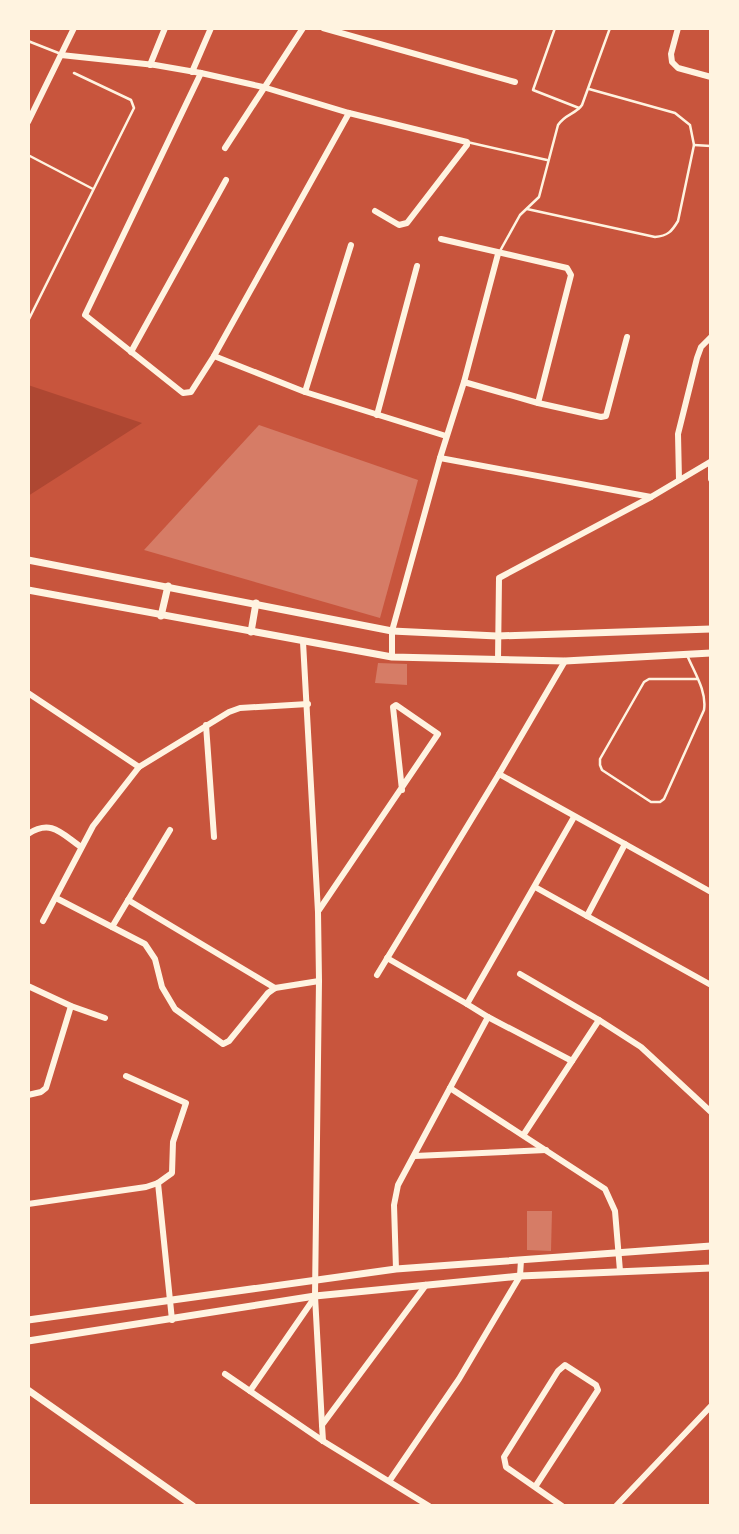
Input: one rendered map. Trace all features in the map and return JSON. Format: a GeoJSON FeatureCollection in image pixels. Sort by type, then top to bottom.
{"type":"FeatureCollection","features":[{"type":"Feature","properties":{"kind":"street"},"geometry":{"type":"LineString","coordinates":[[28,122],[74,28]]}},
{"type":"Feature","properties":{"kind":"street"},"geometry":{"type":"LineString","coordinates":[[150,65],[166,28]]}},
{"type":"Feature","properties":{"kind":"street"},"geometry":{"type":"LineString","coordinates":[[192,72],[211,28]]}},
{"type":"Feature","properties":{"kind":"street"},"geometry":{"type":"LineString","coordinates":[[225,148],[303,28]]}},
{"type":"Feature","properties":{"kind":"street"},"geometry":{"type":"LineString","coordinates":[[323,28],[515,82]]}},
{"type":"Feature","properties":{"kind":"street"},"geometry":{"type":"LineString","coordinates":[[678,28],[671,62],[678,68],[711,77]]}},
{"type":"Feature","properties":{"kind":"street"},"geometry":{"type":"LineString","coordinates":[[61,55],[150,65],[263,87],[349,113],[467,142],[407,223],[399,225],[375,211]]}},
{"type":"Feature","properties":{"kind":"street"},"geometry":{"type":"LineString","coordinates":[[201,74],[86,309],[87,318],[183,393],[191,392],[214,356],[349,113]]}},
{"type":"Feature","properties":{"kind":"street"},"geometry":{"type":"LineString","coordinates":[[131,352],[226,180]]}},
{"type":"Feature","properties":{"kind":"street"},"geometry":{"type":"LineString","coordinates":[[441,239],[570,271],[538,403]]}},
{"type":"Feature","properties":{"kind":"street"},"geometry":{"type":"LineString","coordinates":[[306,392],[351,245]]}},
{"type":"Feature","properties":{"kind":"street"},"geometry":{"type":"LineString","coordinates":[[392,657],[392,631],[498,254]]}},
{"type":"Feature","properties":{"kind":"street"},"geometry":{"type":"LineString","coordinates":[[377,415],[417,266]]}},
{"type":"Feature","properties":{"kind":"street"},"geometry":{"type":"LineString","coordinates":[[464,382],[538,403],[606,416],[627,337]]}},
{"type":"Feature","properties":{"kind":"street"},"geometry":{"type":"LineString","coordinates":[[679,480],[678,433],[697,358],[701,348],[711,337]]}},
{"type":"Feature","properties":{"kind":"street"},"geometry":{"type":"LineString","coordinates":[[214,356],[306,392],[446,436]]}},
{"type":"Feature","properties":{"kind":"street"},"geometry":{"type":"LineString","coordinates":[[440,458],[651,497]]}},
{"type":"Feature","properties":{"kind":"street"},"geometry":{"type":"LineString","coordinates":[[498,660],[499,578],[651,497],[710,462],[711,479]]}},
{"type":"Feature","properties":{"kind":"street"},"geometry":{"type":"LineString","coordinates":[[28,560],[392,631],[497,636],[711,629]]}},
{"type":"Feature","properties":{"kind":"street"},"geometry":{"type":"LineString","coordinates":[[162,615],[168,586]]}},
{"type":"Feature","properties":{"kind":"street"},"geometry":{"type":"LineString","coordinates":[[28,590],[392,657],[565,661],[711,653]]}},
{"type":"Feature","properties":{"kind":"street"},"geometry":{"type":"LineString","coordinates":[[251,632],[256,603]]}},
{"type":"Feature","properties":{"kind":"street"},"geometry":{"type":"LineString","coordinates":[[303,642],[318,912],[315,1296],[323,1441]]}},
{"type":"Feature","properties":{"kind":"street"},"geometry":{"type":"LineString","coordinates":[[377,975],[565,661]]}},
{"type":"Feature","properties":{"kind":"street"},"geometry":{"type":"LineString","coordinates":[[28,693],[139,767]]}},
{"type":"Feature","properties":{"kind":"street"},"geometry":{"type":"LineString","coordinates":[[43,921],[93,826],[139,767],[206,725],[240,708],[308,704]]}},
{"type":"Feature","properties":{"kind":"street"},"geometry":{"type":"LineString","coordinates":[[318,912],[402,790],[438,733],[396,705],[393,707],[402,790]]}},
{"type":"Feature","properties":{"kind":"street"},"geometry":{"type":"LineString","coordinates":[[206,725],[214,837]]}},
{"type":"Feature","properties":{"kind":"street"},"geometry":{"type":"LineString","coordinates":[[499,774],[711,891]]}},
{"type":"Feature","properties":{"kind":"street"},"geometry":{"type":"LineString","coordinates":[[467,1004],[574,817]]}},
{"type":"Feature","properties":{"kind":"street"},"geometry":{"type":"LineString","coordinates":[[28,834],[38,827],[47,826],[81,847]]}},
{"type":"Feature","properties":{"kind":"street"},"geometry":{"type":"LineString","coordinates":[[113,927],[170,830]]}},
{"type":"Feature","properties":{"kind":"street"},"geometry":{"type":"LineString","coordinates":[[587,916],[625,845]]}},
{"type":"Feature","properties":{"kind":"street"},"geometry":{"type":"LineString","coordinates":[[535,887],[711,985]]}},
{"type":"Feature","properties":{"kind":"street"},"geometry":{"type":"LineString","coordinates":[[56,898],[145,944],[155,959],[162,987],[175,1009],[223,1044],[229,1041],[261,999],[275,988],[319,981]]}},
{"type":"Feature","properties":{"kind":"street"},"geometry":{"type":"LineString","coordinates":[[128,900],[275,988]]}},
{"type":"Feature","properties":{"kind":"street"},"geometry":{"type":"LineString","coordinates":[[387,958],[488,1017],[572,1061]]}},
{"type":"Feature","properties":{"kind":"street"},"geometry":{"type":"LineString","coordinates":[[520,974],[641,1047],[711,1112]]}},
{"type":"Feature","properties":{"kind":"street"},"geometry":{"type":"LineString","coordinates":[[28,986],[105,1018]]}},
{"type":"Feature","properties":{"kind":"street"},"geometry":{"type":"LineString","coordinates":[[28,1095],[46,1088],[71,1006]]}},
{"type":"Feature","properties":{"kind":"street"},"geometry":{"type":"LineString","coordinates":[[396,1269],[396,1194],[402,1174],[415,1156],[488,1017]]}},
{"type":"Feature","properties":{"kind":"street"},"geometry":{"type":"LineString","coordinates":[[524,1134],[599,1020]]}},
{"type":"Feature","properties":{"kind":"street"},"geometry":{"type":"LineString","coordinates":[[28,1204],[158,1183],[172,1172],[173,1142],[186,1103],[127,1076]]}},
{"type":"Feature","properties":{"kind":"street"},"geometry":{"type":"LineString","coordinates":[[450,1088],[605,1189],[615,1211],[620,1271]]}},
{"type":"Feature","properties":{"kind":"street"},"geometry":{"type":"LineString","coordinates":[[415,1156],[546,1150]]}},
{"type":"Feature","properties":{"kind":"street"},"geometry":{"type":"LineString","coordinates":[[158,1183],[172,1320]]}},
{"type":"Feature","properties":{"kind":"street"},"geometry":{"type":"LineString","coordinates":[[28,1320],[396,1269],[711,1246]]}},
{"type":"Feature","properties":{"kind":"street"},"geometry":{"type":"LineString","coordinates":[[390,1480],[459,1379],[520,1276],[522,1260]]}},
{"type":"Feature","properties":{"kind":"street"},"geometry":{"type":"LineString","coordinates":[[28,1341],[315,1296],[520,1276],[711,1268]]}},
{"type":"Feature","properties":{"kind":"street"},"geometry":{"type":"LineString","coordinates":[[322,1424],[426,1285]]}},
{"type":"Feature","properties":{"kind":"street"},"geometry":{"type":"LineString","coordinates":[[250,1391],[315,1296]]}},
{"type":"Feature","properties":{"kind":"street"},"geometry":{"type":"LineString","coordinates":[[535,1487],[598,1390],[596,1385],[565,1365],[558,1371],[504,1457],[506,1467],[562,1506]]}},
{"type":"Feature","properties":{"kind":"street"},"geometry":{"type":"LineString","coordinates":[[225,1374],[323,1441],[429,1506]]}},
{"type":"Feature","properties":{"kind":"street"},"geometry":{"type":"LineString","coordinates":[[28,1390],[193,1506]]}},
{"type":"Feature","properties":{"kind":"street"},"geometry":{"type":"LineString","coordinates":[[616,1506],[711,1405]]}},
{"type":"Feature","properties":{"kind":"lane"},"geometry":{"type":"LineString","coordinates":[[555,28],[533,90],[580,108]]}},
{"type":"Feature","properties":{"kind":"lane"},"geometry":{"type":"LineString","coordinates":[[498,254],[520,215],[539,197],[558,125],[564,116],[580,108],[610,28]]}},
{"type":"Feature","properties":{"kind":"lane"},"geometry":{"type":"LineString","coordinates":[[28,41],[61,55]]}},
{"type":"Feature","properties":{"kind":"lane"},"geometry":{"type":"LineString","coordinates":[[28,321],[134,105],[131,100],[74,73]]}},
{"type":"Feature","properties":{"kind":"lane"},"geometry":{"type":"LineString","coordinates":[[527,209],[655,237],[665,236],[678,221],[694,145],[690,125],[680,115],[589,89]]}},
{"type":"Feature","properties":{"kind":"lane"},"geometry":{"type":"LineString","coordinates":[[467,142],[547,160]]}},
{"type":"Feature","properties":{"kind":"lane"},"geometry":{"type":"LineString","coordinates":[[694,145],[711,146]]}},
{"type":"Feature","properties":{"kind":"lane"},"geometry":{"type":"LineString","coordinates":[[28,155],[94,189]]}},
{"type":"Feature","properties":{"kind":"lane"},"geometry":{"type":"LineString","coordinates":[[687,655],[697,678],[704,695],[704,710],[664,799],[651,802],[602,770],[600,760],[644,682],[649,679],[697,678]]}},
{"type":"Feature","properties":{"kind":"shaded area"},"geometry":{"type":"Polygon","coordinates":[[[28,385],[142,423],[28,496],[28,385]]]}},
{"type":"Feature","properties":{"kind":"building"},"geometry":{"type":"Polygon","coordinates":[[[259,425],[418,480],[380,618],[144,550],[259,425]]]}},
{"type":"Feature","properties":{"kind":"building"},"geometry":{"type":"Polygon","coordinates":[[[378,663],[407,664],[407,685],[375,683],[378,663]]]}},
{"type":"Feature","properties":{"kind":"building"},"geometry":{"type":"Polygon","coordinates":[[[527,1211],[552,1211],[551,1251],[527,1250],[527,1211]]]}}]}
